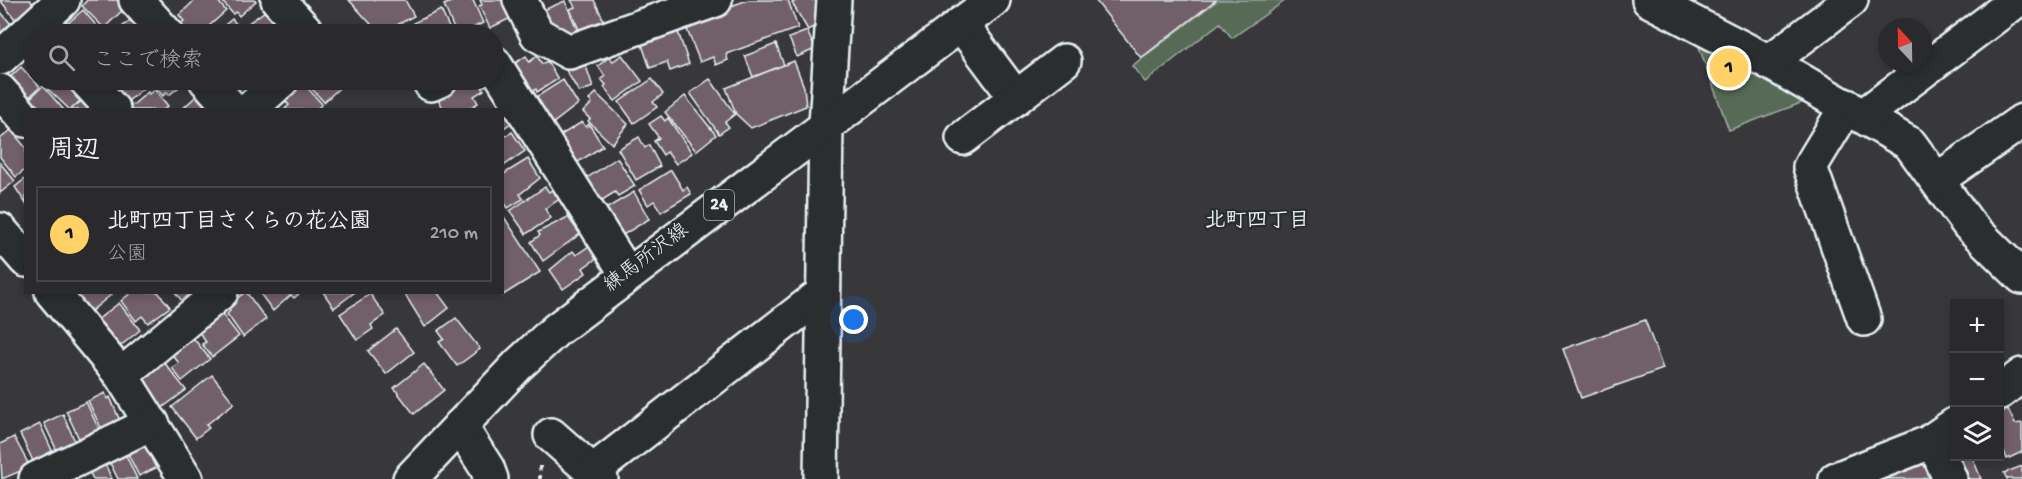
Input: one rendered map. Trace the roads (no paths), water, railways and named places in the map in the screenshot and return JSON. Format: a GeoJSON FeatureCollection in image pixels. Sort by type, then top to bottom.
{"type":"FeatureCollection","features":[{"type":"Feature","properties":{"kind":"street"},"geometry":{"type":"LineString","coordinates":[[136,0],[158,24]]}},
{"type":"Feature","properties":{"kind":"street"},"geometry":{"type":"LineString","coordinates":[[278,0],[300,24]]}},
{"type":"Feature","properties":{"kind":"street"},"geometry":{"type":"LineString","coordinates":[[520,0],[537,34],[569,52],[715,0]]}},
{"type":"Feature","properties":{"kind":"street"},"geometry":{"type":"LineString","coordinates":[[821,479],[825,124],[834,0]]}},
{"type":"Feature","properties":{"kind":"street","name":"練馬所沢線"},"geometry":{"type":"LineString","coordinates":[[410,479],[556,330],[825,124],[993,0]]}},
{"type":"Feature","properties":{"kind":"street"},"geometry":{"type":"LineString","coordinates":[[1769,62],[1851,0]]}},
{"type":"Feature","properties":{"kind":"street"},"geometry":{"type":"LineString","coordinates":[[1864,319],[1810,167],[1855,111],[2017,0]]}},
{"type":"Feature","properties":{"kind":"street"},"geometry":{"type":"LineString","coordinates":[[1665,3],[1910,144],[1969,225],[2022,277]]}},
{"type":"Feature","properties":{"kind":"street"},"geometry":{"type":"LineString","coordinates":[[38,24],[52,12]]}},
{"type":"Feature","properties":{"kind":"street"},"geometry":{"type":"LineString","coordinates":[[961,24],[1016,98]]}},
{"type":"Feature","properties":{"kind":"street"},"geometry":{"type":"LineString","coordinates":[[504,51],[537,34]]}},
{"type":"Feature","properties":{"kind":"street"},"geometry":{"type":"LineString","coordinates":[[0,58],[24,37]]}},
{"type":"Feature","properties":{"kind":"street"},"geometry":{"type":"LineString","coordinates":[[963,138],[1064,61]]}},
{"type":"Feature","properties":{"kind":"street"},"geometry":{"type":"LineString","coordinates":[[504,79],[627,274]]}},
{"type":"Feature","properties":{"kind":"street"},"geometry":{"type":"LineString","coordinates":[[95,90],[111,108]]}},
{"type":"Feature","properties":{"kind":"street"},"geometry":{"type":"LineString","coordinates":[[215,90],[231,108]]}},
{"type":"Feature","properties":{"kind":"street"},"geometry":{"type":"LineString","coordinates":[[251,108],[271,90]]}},
{"type":"Feature","properties":{"kind":"street"},"geometry":{"type":"LineString","coordinates":[[0,91],[24,118]]}},
{"type":"Feature","properties":{"kind":"street"},"geometry":{"type":"LineString","coordinates":[[1937,180],[2022,121]]}},
{"type":"Feature","properties":{"kind":"street"},"geometry":{"type":"LineString","coordinates":[[0,230],[24,258]]}},
{"type":"Feature","properties":{"kind":"street"},"geometry":{"type":"LineString","coordinates":[[551,435],[597,475],[822,293]]}},
{"type":"Feature","properties":{"kind":"street"},"geometry":{"type":"LineString","coordinates":[[54,294],[121,375],[186,479]]}},
{"type":"Feature","properties":{"kind":"street"},"geometry":{"type":"LineString","coordinates":[[121,375],[219,294]]}},
{"type":"Feature","properties":{"kind":"street"},"geometry":{"type":"LineString","coordinates":[[2004,389],[2022,375]]}},
{"type":"Feature","properties":{"kind":"street"},"geometry":{"type":"LineString","coordinates":[[36,479],[152,423]]}},
{"type":"Feature","properties":{"kind":"street"},"geometry":{"type":"LineString","coordinates":[[460,426],[464,479]]}},
{"type":"Feature","properties":{"kind":"street"},"geometry":{"type":"LineString","coordinates":[[460,426],[487,468],[491,479]]}},
{"type":"Feature","properties":{"kind":"street"},"geometry":{"type":"LineString","coordinates":[[1836,479],[1944,433],[1950,479]]}},
{"type":"Feature","properties":{"kind":"place","name":"北町四丁目さくらの花公園"},"geometry":{"type":"Point","coordinates":[1729,68]}},
{"type":"Feature","properties":{"kind":"district","name":"北町四丁目"},"geometry":{"type":"Point","coordinates":[1257,222]}}]}
